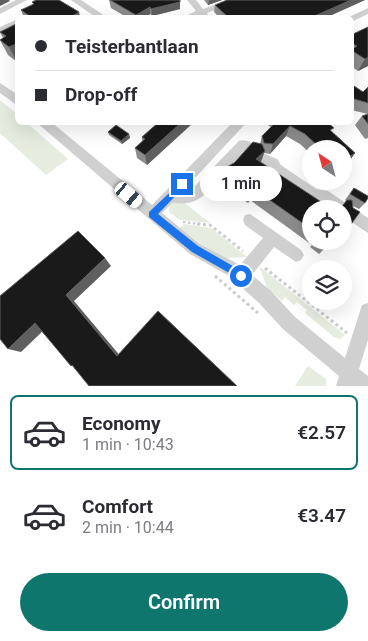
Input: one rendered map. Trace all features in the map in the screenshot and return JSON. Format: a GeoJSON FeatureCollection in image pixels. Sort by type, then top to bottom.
{"type":"FeatureCollection","features":[{"type":"Feature","properties":{"kind":"street"},"geometry":{"type":"LineString","coordinates":[[0,11],[23,0]]}},
{"type":"Feature","properties":{"kind":"street"},"geometry":{"type":"LineString","coordinates":[[75,0],[99,15]]}},
{"type":"Feature","properties":{"kind":"street"},"geometry":{"type":"LineString","coordinates":[[191,0],[203,15],[236,0]]}},
{"type":"Feature","properties":{"kind":"street"},"geometry":{"type":"LineString","coordinates":[[354,18],[368,11]]}},
{"type":"Feature","properties":{"kind":"street"},"geometry":{"type":"LineString","coordinates":[[0,31],[15,24]]}},
{"type":"Feature","properties":{"kind":"street"},"geometry":{"type":"LineString","coordinates":[[0,87],[15,100]]}},
{"type":"Feature","properties":{"kind":"street"},"geometry":{"type":"LineString","coordinates":[[46,125],[195,249],[235,271],[265,297],[347,379],[365,386]]}},
{"type":"Feature","properties":{"kind":"street"},"geometry":{"type":"LineString","coordinates":[[152,214],[238,125]]}},
{"type":"Feature","properties":{"kind":"street"},"geometry":{"type":"LineString","coordinates":[[170,197],[190,198],[198,192],[243,144],[314,195],[323,195],[330,200]]}},
{"type":"Feature","properties":{"kind":"street"},"geometry":{"type":"LineString","coordinates":[[352,215],[368,226]]}},
{"type":"Feature","properties":{"kind":"street"},"geometry":{"type":"LineString","coordinates":[[250,220],[296,255]]}},
{"type":"Feature","properties":{"kind":"street"},"geometry":{"type":"LineString","coordinates":[[241,276],[273,237]]}},
{"type":"Feature","properties":{"kind":"street"},"geometry":{"type":"LineString","coordinates":[[347,379],[367,315]]}},
{"type":"Feature","properties":{"kind":"path"},"geometry":{"type":"LineString","coordinates":[[178,221],[210,225],[358,342]]}},
{"type":"Feature","properties":{"kind":"shaded area"},"geometry":{"type":"Polygon","coordinates":[[[0,100],[15,112],[15,125],[29,125],[68,159],[46,175],[0,133],[0,100]]]}},
{"type":"Feature","properties":{"kind":"shaded area"},"geometry":{"type":"Polygon","coordinates":[[[182,201],[210,223],[180,220],[169,212],[170,202],[182,201]]]}},
{"type":"Feature","properties":{"kind":"shaded area"},"geometry":{"type":"Polygon","coordinates":[[[184,224],[211,228],[247,257],[226,258],[204,246],[180,228],[184,224]]]}},
{"type":"Feature","properties":{"kind":"shaded area"},"geometry":{"type":"Polygon","coordinates":[[[259,266],[302,300],[302,306],[297,302],[294,305],[285,297],[282,301],[267,288],[259,266]]]}},
{"type":"Feature","properties":{"kind":"shaded area"},"geometry":{"type":"Polygon","coordinates":[[[307,310],[314,310],[345,335],[340,339],[334,337],[305,313],[307,310]]]}},
{"type":"Feature","properties":{"kind":"shaded area"},"geometry":{"type":"Polygon","coordinates":[[[308,366],[326,379],[326,386],[295,386],[308,366]]]}},
{"type":"Feature","properties":{"kind":"building"},"geometry":{"type":"Polygon","coordinates":[[[36,0],[59,0],[79,12],[74,15],[28,15],[21,10],[34,4],[32,2],[36,0]]]}},
{"type":"Feature","properties":{"kind":"building"},"geometry":{"type":"Polygon","coordinates":[[[110,0],[180,0],[180,2],[151,9],[150,7],[136,15],[110,0]]]}},
{"type":"Feature","properties":{"kind":"building"},"geometry":{"type":"Polygon","coordinates":[[[227,0],[351,0],[317,15],[226,15],[215,5],[227,0]]]}},
{"type":"Feature","properties":{"kind":"building"},"geometry":{"type":"Polygon","coordinates":[[[15,24],[15,44],[9,47],[0,40],[6,36],[0,32],[15,24]]]}},
{"type":"Feature","properties":{"kind":"building"},"geometry":{"type":"Polygon","coordinates":[[[368,27],[368,57],[365,59],[354,52],[354,48],[357,46],[354,44],[354,34],[368,27]]]}},
{"type":"Feature","properties":{"kind":"building"},"geometry":{"type":"Polygon","coordinates":[[[354,86],[363,92],[368,87],[368,103],[354,99],[354,86]]]}},
{"type":"Feature","properties":{"kind":"building"},"geometry":{"type":"Polygon","coordinates":[[[368,114],[368,124],[362,116],[368,114]]]}},
{"type":"Feature","properties":{"kind":"building"},"geometry":{"type":"Polygon","coordinates":[[[116,125],[129,134],[121,141],[108,132],[116,125]]]}},
{"type":"Feature","properties":{"kind":"building"},"geometry":{"type":"Polygon","coordinates":[[[156,125],[179,125],[145,155],[135,148],[145,139],[142,137],[156,125]]]}},
{"type":"Feature","properties":{"kind":"building"},"geometry":{"type":"Polygon","coordinates":[[[273,125],[330,125],[334,128],[330,130],[341,140],[311,140],[305,134],[290,126],[273,144],[264,143],[262,136],[273,125]]]}},
{"type":"Feature","properties":{"kind":"building"},"geometry":{"type":"Polygon","coordinates":[[[253,142],[262,144],[265,151],[256,159],[318,200],[302,200],[302,223],[254,189],[252,191],[228,174],[230,172],[225,168],[234,163],[253,142]]]}},
{"type":"Feature","properties":{"kind":"building"},"geometry":{"type":"Polygon","coordinates":[[[354,188],[368,196],[365,203],[350,194],[354,188]]]}},
{"type":"Feature","properties":{"kind":"building"},"geometry":{"type":"Polygon","coordinates":[[[352,200],[353,208],[360,212],[352,223],[352,200]]]}},
{"type":"Feature","properties":{"kind":"building"},"geometry":{"type":"Polygon","coordinates":[[[78,231],[105,258],[66,295],[117,356],[158,311],[237,386],[89,386],[35,323],[8,349],[0,339],[0,296],[78,231]]]}},
{"type":"Feature","properties":{"kind":"route"},"geometry":{"type":"LineString","coordinates":[[182,184],[152,214],[195,249],[241,276]]}}]}
